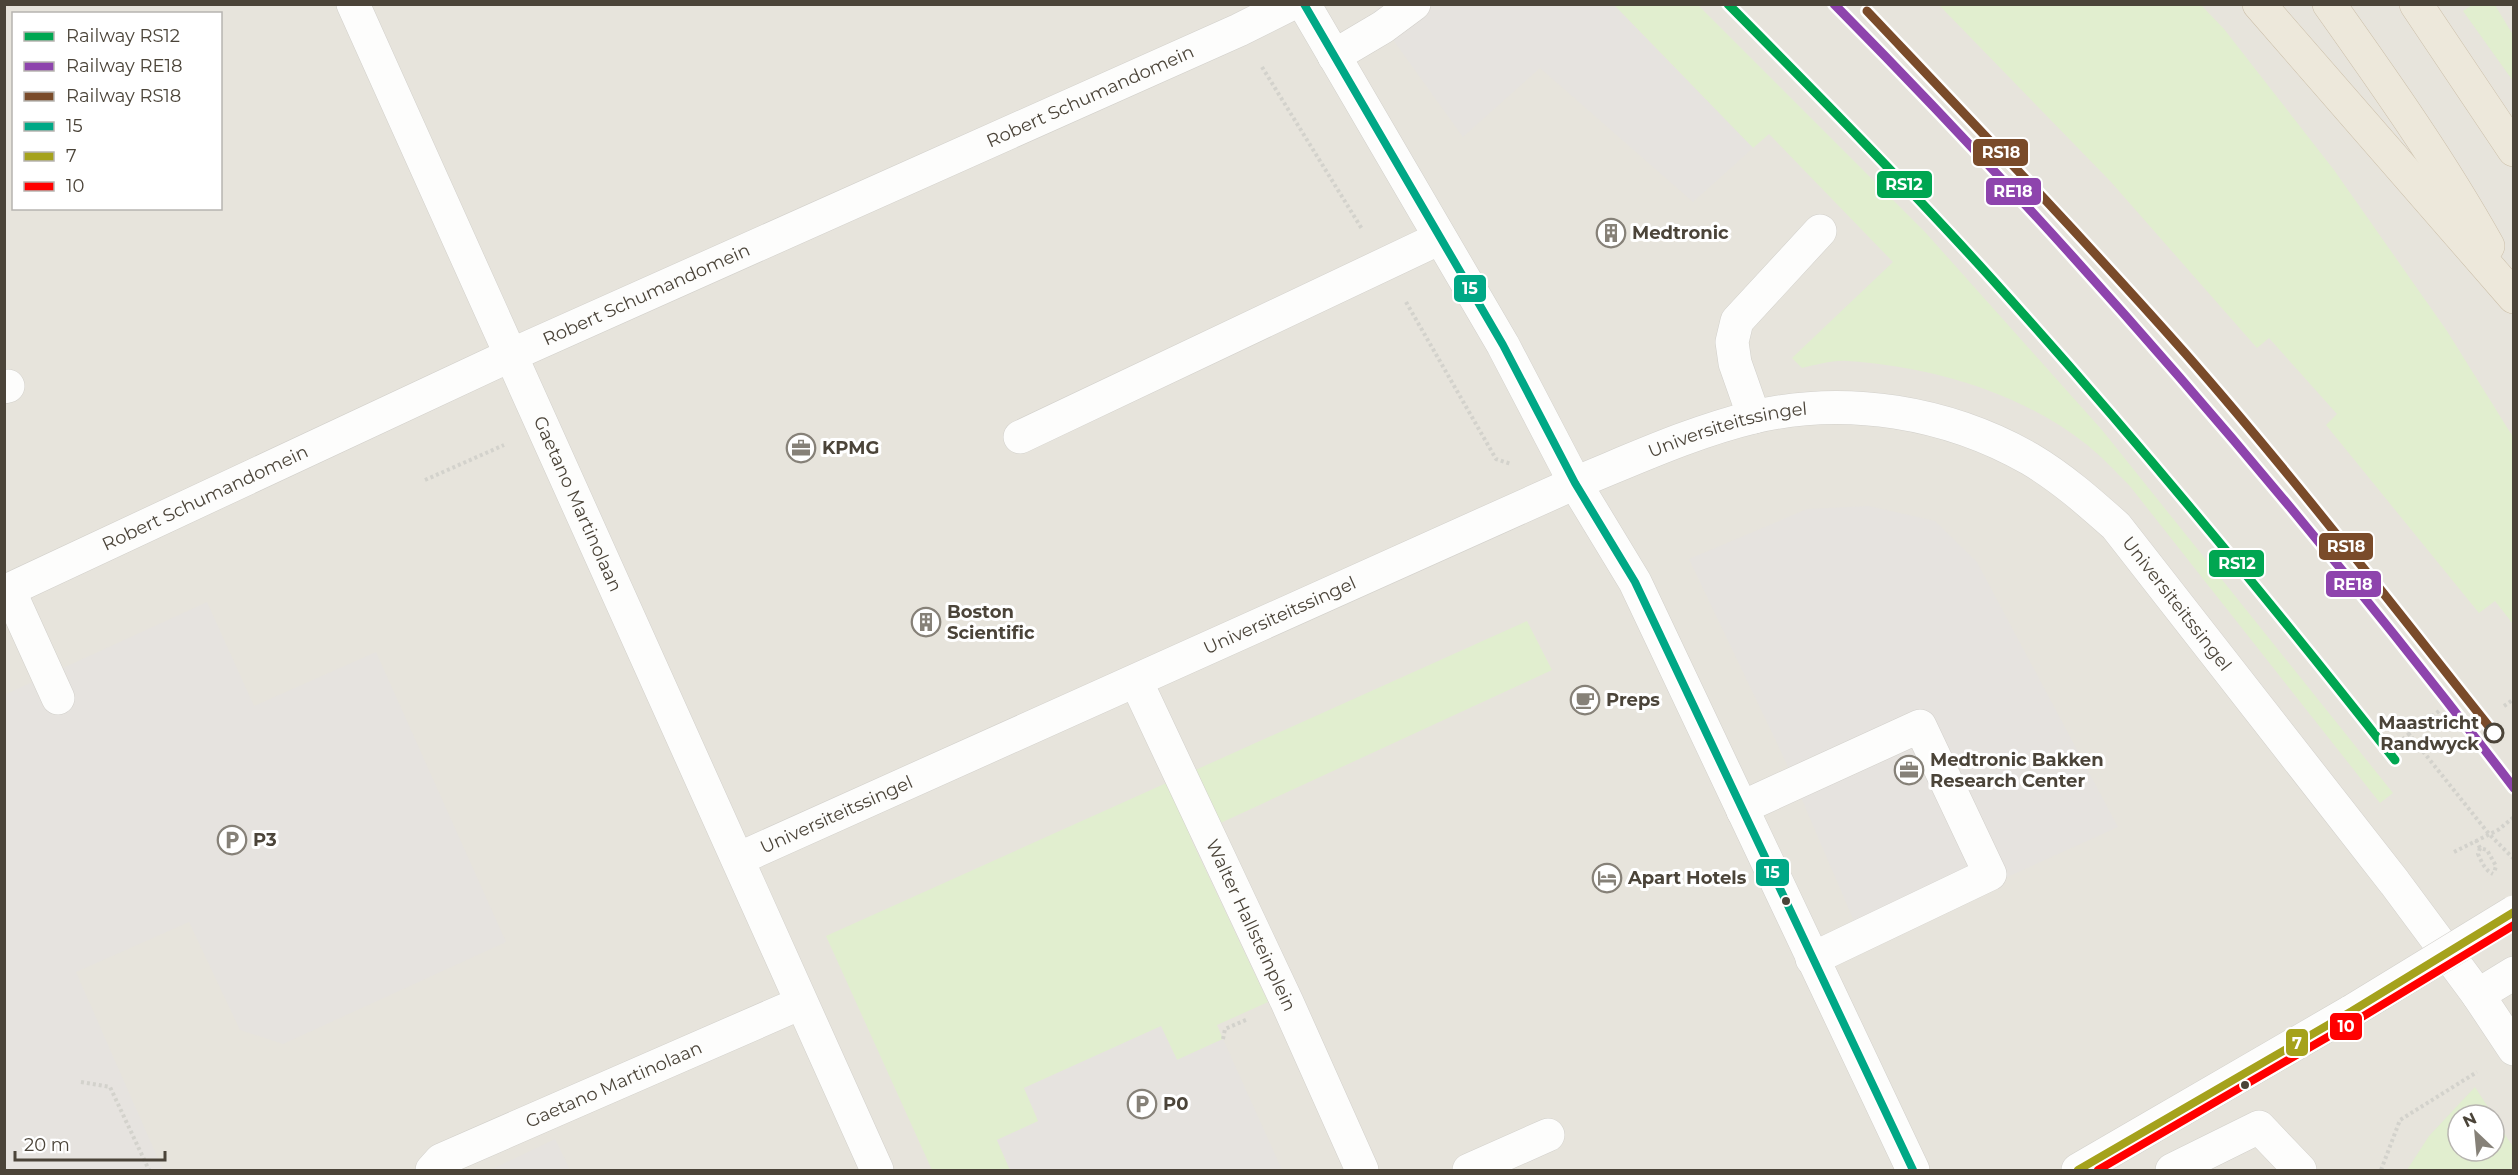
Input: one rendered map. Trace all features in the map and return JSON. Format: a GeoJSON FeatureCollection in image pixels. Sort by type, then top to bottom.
{"type":"FeatureCollection","features":[{"type":"Feature","properties":{"kind":"highway"},"geometry":{"type":"LineString","coordinates":[[2259,4],[2514,297]]}},
{"type":"Feature","properties":{"kind":"highway"},"geometry":{"type":"LineString","coordinates":[[2329,4],[2413,123],[2464,203],[2514,290]]}},
{"type":"Feature","properties":{"kind":"highway"},"geometry":{"type":"LineString","coordinates":[[2416,4],[2514,150]]}},
{"type":"Feature","properties":{"kind":"street","name":"Gaetano Martinolaan"},"geometry":{"type":"LineString","coordinates":[[353,4],[877,1170]]}},
{"type":"Feature","properties":{"kind":"street","name":"Robert Schumandomein"},"geometry":{"type":"LineString","coordinates":[[7,591],[511,355],[1239,30],[1291,4]]}},
{"type":"Feature","properties":{"kind":"street"},"geometry":{"type":"LineString","coordinates":[[1304,4],[1503,345],[1575,483],[1635,582],[1913,1170]]}},
{"type":"Feature","properties":{"kind":"street"},"geometry":{"type":"LineString","coordinates":[[1334,56],[1383,27],[1414,4]]}},
{"type":"Feature","properties":{"kind":"street"},"geometry":{"type":"LineString","coordinates":[[1754,417],[1735,363],[1732,342],[1737,321],[1820,231]]}},
{"type":"Feature","properties":{"kind":"street"},"geometry":{"type":"LineString","coordinates":[[1020,437],[1440,238]]}},
{"type":"Feature","properties":{"kind":"street","name":"Universiteitssingel"},"geometry":{"type":"LineString","coordinates":[[738,859],[1575,483],[1662,447],[1754,417],[1789,410],[1857,407],[1922,417],[1995,441],[2030,459],[2063,481],[2116,526],[2395,883],[2478,995],[2507,1040]]}},
{"type":"Feature","properties":{"kind":"street"},"geometry":{"type":"LineString","coordinates":[[7,591],[58,698]]}},
{"type":"Feature","properties":{"kind":"street","name":"Walter Hallsteinplein"},"geometry":{"type":"LineString","coordinates":[[1136,681],[1287,1002],[1362,1170]]}},
{"type":"Feature","properties":{"kind":"street"},"geometry":{"type":"LineString","coordinates":[[1743,811],[1745,806],[1920,726],[1990,874],[1812,959]]}},
{"type":"Feature","properties":{"kind":"street"},"geometry":{"type":"LineString","coordinates":[[2078,1170],[2352,1011],[2514,912]]}},
{"type":"Feature","properties":{"kind":"street"},"geometry":{"type":"LineString","coordinates":[[2478,995],[2514,973]]}},
{"type":"Feature","properties":{"kind":"street","name":"Gaetano Martinolaan"},"geometry":{"type":"LineString","coordinates":[[432,1170],[450,1156],[801,1003]]}},
{"type":"Feature","properties":{"kind":"street"},"geometry":{"type":"LineString","coordinates":[[2172,1170],[2259,1127],[2300,1170]]}},
{"type":"Feature","properties":{"kind":"street"},"geometry":{"type":"LineString","coordinates":[[1469,1170],[1548,1135]]}},
{"type":"Feature","properties":{"kind":"path"},"geometry":{"type":"LineString","coordinates":[[425,480],[544,427]]}},
{"type":"Feature","properties":{"kind":"path"},"geometry":{"type":"LineString","coordinates":[[2504,706],[2514,699]]}},
{"type":"Feature","properties":{"kind":"path"},"geometry":{"type":"LineString","coordinates":[[2398,743],[2439,711]]}},
{"type":"Feature","properties":{"kind":"path"},"geometry":{"type":"LineString","coordinates":[[2409,734],[2489,834],[2514,859]]}},
{"type":"Feature","properties":{"kind":"path"},"geometry":{"type":"LineString","coordinates":[[2489,834],[2454,852],[2498,830],[2514,817]]}},
{"type":"Feature","properties":{"kind":"path"},"geometry":{"type":"LineString","coordinates":[[2476,840],[2480,848],[2478,854],[2482,863],[2487,871],[2494,874]]}},
{"type":"Feature","properties":{"kind":"path"},"geometry":{"type":"LineString","coordinates":[[2480,848],[2487,850],[2496,866]]}},
{"type":"Feature","properties":{"kind":"path"},"geometry":{"type":"LineString","coordinates":[[2381,1170],[2400,1120],[2477,1072],[2464,1053],[2507,1040]]}},
{"type":"Feature","properties":{"kind":"path"},"geometry":{"type":"LineString","coordinates":[[81,1082],[110,1087],[149,1170]]}},
{"type":"Feature","properties":{"kind":"shaded area"},"geometry":{"type":"Polygon","coordinates":[[[1383,4],[1614,5],[1753,148],[1693,202],[1540,68],[1463,137],[1373,12],[1383,4]]]}},
{"type":"Feature","properties":{"kind":"shaded area"},"geometry":{"type":"Polygon","coordinates":[[[5,5],[2513,5],[2513,1170],[5,1170],[5,5]]]}},
{"type":"Feature","properties":{"kind":"shaded area"},"geometry":{"type":"Polygon","coordinates":[[[1869,506],[1935,521],[1977,562],[2118,827],[1863,942],[1784,758],[1689,559],[1807,509],[1869,506]]]}},
{"type":"Feature","properties":{"kind":"shaded area","name":"P3"},"geometry":{"type":"Polygon","coordinates":[[[207,602],[254,706],[376,652],[506,942],[283,1044],[240,1030],[189,922],[76,972],[163,1170],[5,1170],[4,695],[207,602]]]}},
{"type":"Feature","properties":{"kind":"shaded area","name":"P0"},"geometry":{"type":"Polygon","coordinates":[[[1161,1026],[1177,1060],[1223,1039],[1282,1170],[1010,1170],[997,1140],[1038,1121],[1024,1088],[1161,1026]]]}},
{"type":"Feature","properties":{"kind":"shaded area"},"geometry":{"type":"Polygon","coordinates":[[[555,1139],[570,1170],[490,1170],[555,1139]]]}},
{"type":"Feature","properties":{"kind":"green space"},"geometry":{"type":"Polygon","coordinates":[[[2474,4],[2495,5],[2513,35],[2513,81],[2463,11],[2474,4]]]}},
{"type":"Feature","properties":{"kind":"green space"},"geometry":{"type":"Polygon","coordinates":[[[1614,5],[1698,5],[1925,232],[2102,430],[2393,793],[2380,803],[2129,485],[2086,444],[2032,410],[1973,385],[1910,369],[1878,364],[1842,361],[1802,368],[1792,358],[1893,262],[1769,134],[1753,148],[1614,5]]]}},
{"type":"Feature","properties":{"kind":"green space"},"geometry":{"type":"Polygon","coordinates":[[[1939,5],[2201,5],[2224,29],[2334,170],[2447,331],[2513,437],[2513,624],[2495,601],[2479,613],[2326,425],[2337,414],[2269,338],[2257,348],[2111,182],[1939,5]]]}},
{"type":"Feature","properties":{"kind":"green space"},"geometry":{"type":"Polygon","coordinates":[[[1527,621],[1552,670],[1190,837],[1268,1002],[1217,1025],[1223,1039],[1177,1060],[1161,1027],[1024,1088],[1039,1121],[997,1140],[1010,1170],[932,1170],[826,936],[1527,621]]]}},
{"type":"Feature","properties":{"kind":"green space"},"geometry":{"type":"Polygon","coordinates":[[[2475,1087],[2485,1103],[2460,1103],[2475,1087]]]}},
{"type":"Feature","properties":{"kind":"green space"},"geometry":{"type":"Polygon","coordinates":[[[2446,1118],[2446,1163],[2506,1163],[2506,1136],[2513,1147],[2513,1170],[2407,1170],[2429,1136],[2446,1118]]]}},
{"type":"Feature","properties":{"kind":"rail line","name":"RS12"},"geometry":{"type":"LineString","coordinates":[[1728,4],[1894,174],[2044,337],[2197,516],[2395,760]]}},
{"type":"Feature","properties":{"kind":"rail line","name":"RE18"},"geometry":{"type":"LineString","coordinates":[[1834,4],[2014,192],[2187,386],[2353,584],[2514,788]]}},
{"type":"Feature","properties":{"kind":"rail line","name":"RS18"},"geometry":{"type":"LineString","coordinates":[[1867,11],[2067,224],[2225,399],[2304,494],[2495,734]]}},
{"type":"Feature","properties":{"kind":"transit line","name":"15"},"geometry":{"type":"LineString","coordinates":[[1304,4],[1503,345],[1575,483],[1635,582],[1913,1170]]}},
{"type":"Feature","properties":{"kind":"transit line","name":"7"},"geometry":{"type":"LineString","coordinates":[[2078,1170],[2352,1011],[2514,912]]}},
{"type":"Feature","properties":{"kind":"transit line","name":"10"},"geometry":{"type":"LineString","coordinates":[[2098,1170],[2357,1020],[2514,925]]}},
{"type":"Feature","properties":{"kind":"place","name":"Medtronic"},"geometry":{"type":"Point","coordinates":[1611,233]}},
{"type":"Feature","properties":{"kind":"place","name":"KPMG"},"geometry":{"type":"Point","coordinates":[801,448]}},
{"type":"Feature","properties":{"kind":"place","name":"Boston Scientific"},"geometry":{"type":"Point","coordinates":[926,622]}},
{"type":"Feature","properties":{"kind":"place","name":"Preps"},"geometry":{"type":"Point","coordinates":[1585,700]}},
{"type":"Feature","properties":{"kind":"place","name":"Maastricht Randwyck"},"geometry":{"type":"Point","coordinates":[2494,733]}},
{"type":"Feature","properties":{"kind":"place","name":"Medtronic Bakken Research Center"},"geometry":{"type":"Point","coordinates":[1909,770]}},
{"type":"Feature","properties":{"kind":"place","name":"P3"},"geometry":{"type":"Point","coordinates":[232,840]}},
{"type":"Feature","properties":{"kind":"place","name":"Apart Hotels"},"geometry":{"type":"Point","coordinates":[1607,878]}},
{"type":"Feature","properties":{"kind":"place","name":"P0"},"geometry":{"type":"Point","coordinates":[1142,1104]}}]}
